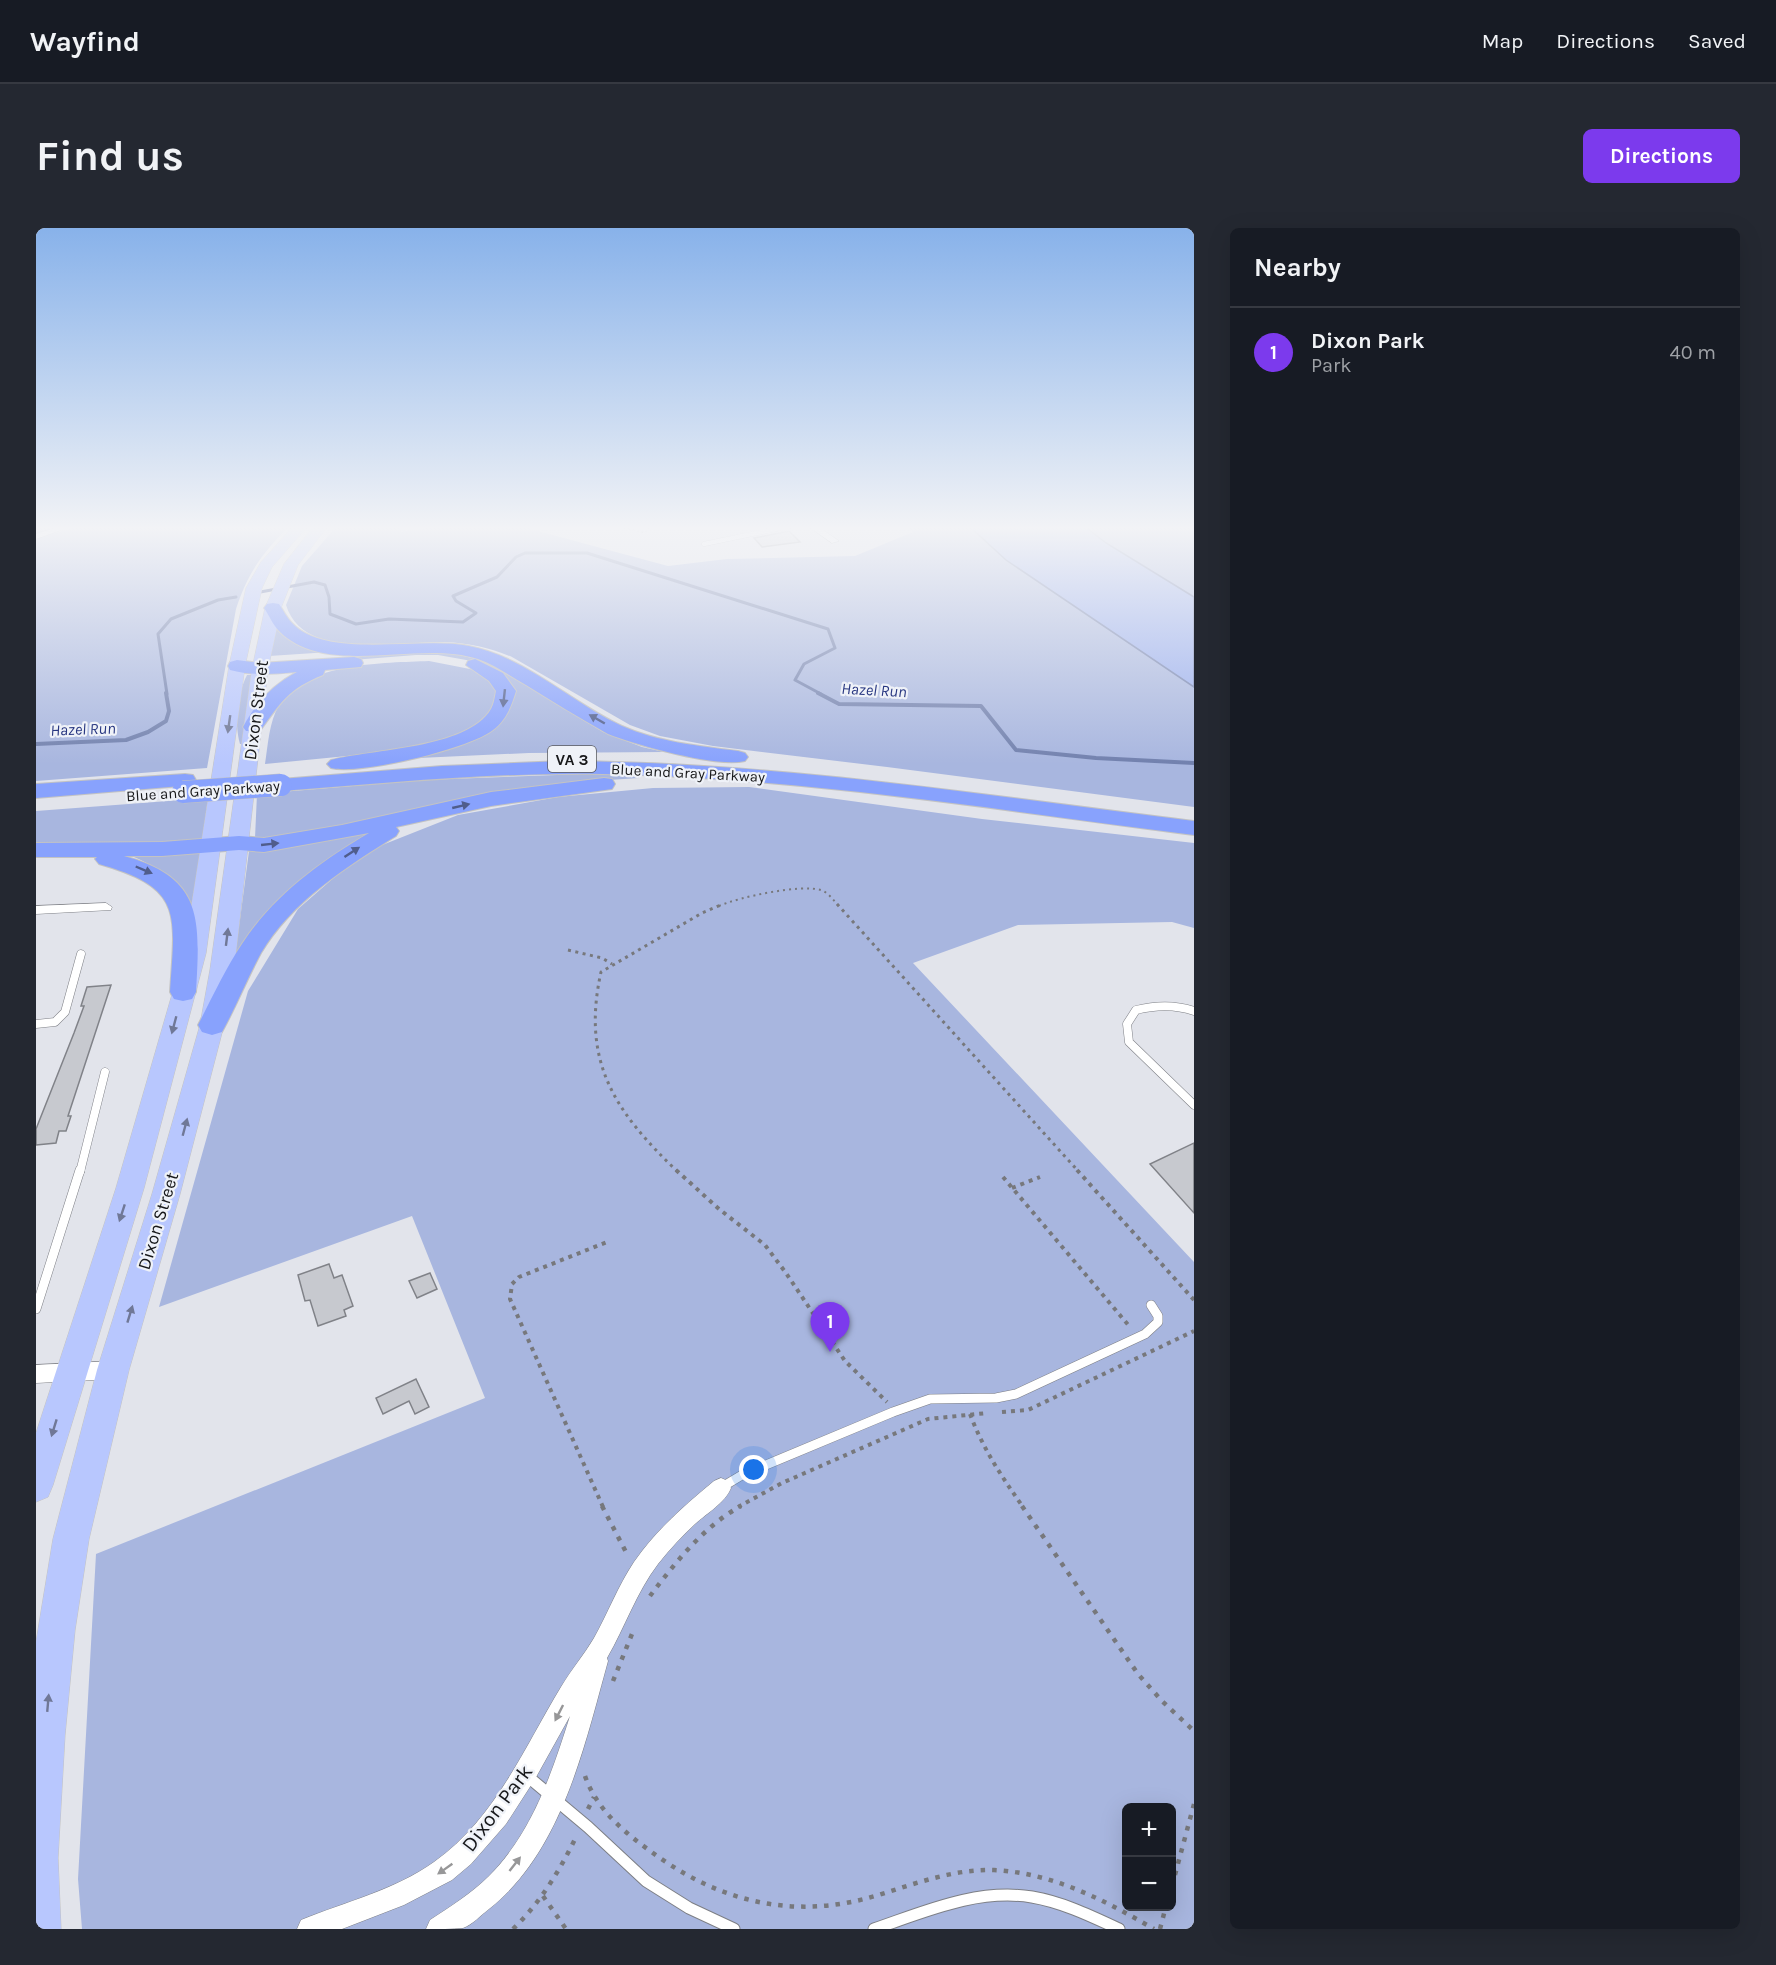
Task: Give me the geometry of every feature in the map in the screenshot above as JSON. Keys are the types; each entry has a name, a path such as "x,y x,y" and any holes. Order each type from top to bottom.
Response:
{"highway":[{"path":"273,608 278,621 301,640 315,645 343,649 433,647 485,656 496,660 615,730 650,742 861,777"},
{"path":"261,665 384,649"},
{"path":"237,666 341,664 419,658 465,662 496,677 506,691 503,708 489,725 453,742 282,779"},
{"path":"253,727 268,702 280,689 304,675 341,664"},
{"name":"Blue and Gray Parkway","path":"36,791 184,786 473,761 582,758 713,762 861,777 1194,817"},
{"name":"Blue and Gray Parkway","path":"282,779 552,768 756,775 1194,828"},
{"path":"41,850 162,849 239,843 264,845 312,838 519,794 571,788 756,775"},
{"name":"Blue and Gray Parkway","path":"36,803 184,786"},
{"path":"212,1025 251,949 266,927 295,895 357,848 430,813"},
{"path":"41,850 116,861 145,870 167,885 180,902 187,928 183,992"}],"main road":[{"name":"Dixon Street","path":"36,1485 130,1188 195,953 237,666 250,605"},
{"name":"Dixon Street","path":"39,1929 37,1858 45,1735 56,1629 79,1500 113,1370 166,1194 212,1025 222,970 261,665 273,608"}],"street":[{"path":"36,910 106,907"},
{"path":"36,1374 113,1370"},
{"name":"Dixon Park","path":"310,1929 404,1891 443,1871 474,1845 524,1774 601,1646 642,1569 672,1532 721,1488"},
{"name":"Dixon Park","path":"439,1929 462,1914 505,1877 533,1840 552,1797 583,1710 601,1646"}],"lane":[{"path":"36,1024 55,1022 65,1012 81,954"},
{"path":"1194,1011 1170,1005 1152,1005 1136,1010 1127,1024 1129,1042 1194,1105"},
{"path":"36,1310 77,1183 105,1072"},
{"name":"Dixon Park","path":"721,1488 742,1474 930,1399 996,1398 1016,1394 1154,1328 1158,1322 1158,1316 1151,1305"},
{"path":"524,1774 582,1822 646,1881 689,1908 734,1929"},
{"path":"874,1929 973,1898 1006,1894 1041,1900 1076,1910 1119,1929"}],"path":[{"path":"647,1601 670,1569 722,1516 782,1483 904,1429 883,1394 851,1369 836,1350 764,1244 720,1210 680,1174 632,1122 611,1093 601,1063 596,1025 601,972 702,914 735,899 791,890 820,890 829,895 1194,1300"},
{"path":"568,950 602,958 612,964"},
{"path":"1003,1177 1151,1352"},
{"path":"1012,1188 1040,1177"},
{"path":"607,1242 519,1277 512,1284 510,1299 601,1504 628,1557 642,1569"},
{"path":"970,1414 983,1448 1138,1674 1162,1701 1194,1731"},
{"path":"609,1691 637,1620"},
{"path":"584,1766 589,1792 621,1828 670,1866 726,1894 750,1900 812,1908 840,1905 966,1870 1003,1871 1061,1882 1106,1900 1154,1929"},
{"path":"513,1929 543,1896 567,1856 594,1797"},
{"path":"1176,1871 1194,1804"},
{"path":"543,1896 566,1929"},
{"path":"1160,1929 1165,1911"}],"shaded area":[{"path":"36,605 237,605 207,768 36,781"},
{"path":"286,605 1073,605 1194,687 1194,807 713,746 660,736 630,725 512,657 488,649 445,642 355,645 332,642 312,635 296,623"},
{"path":"1073,605 1194,605 1194,687"},
{"path":"273,622 330,652 269,656"},
{"path":"415,652 448,652 488,662 603,732 642,747 664,752 529,753 419,758 418,754 448,747 511,699 472,661 438,655 416,655 276,666 275,663"},
{"path":"429,661 475,670 502,692 480,726 439,741 378,753 265,764 269,734 279,705 291,691 307,680 326,673 369,664"},
{"path":"247,675 252,675 243,744 240,744 237,727 238,709"},
{"path":"639,774 639,778 579,782 500,792 344,828 259,840 255,838 257,794 424,780"},
{"path":"749,787 982,819 1194,843 1194,928 1172,922 1018,925 913,963 1194,1262 1194,1929 82,1929 78,1879 96,1554 485,1398 412,1216 159,1307 248,991 298,909 362,853 458,815 558,797 653,788"},
{"path":"208,798 202,841 36,846 36,811"},
{"path":"390,825 365,837 234,965 249,851"},
{"path":"201,852 191,907 166,877 150,865 131,856"}],"building":[{"path":"111,985 68,1116 71,1116 66,1131 59,1131 56,1143 36,1145 36,1129 84,1006 81,1006 87,987"},
{"path":"1194,1143 1194,1213 1150,1164"},
{"path":"329,1264 334,1278 342,1275 353,1306 344,1310 346,1316 318,1326 310,1300 305,1301 298,1275"},
{"path":"430,1273 437,1289 417,1298 409,1281"},
{"path":"416,1379 429,1407 415,1414 409,1401 383,1414 376,1398"}],"waterway":[{"name":"Hazel Run","path":"167,694 158,634 171,619 205,605"},
{"name":"Hazel Run","path":"329,605 330,614 356,624 389,619 463,622 476,613 463,605"},
{"name":"Hazel Run","path":"753,605 828,629 835,648 804,664 795,680 821,694"},
{"name":"Hazel Run","path":"36,744 126,740 148,732 166,721 169,711 166,693"},
{"name":"Hazel Run","path":"818,693 839,704 981,706 1016,750 1096,758 1194,763"}],"place":[{"name":"Dixon Park","path":"830,1352"}]}
